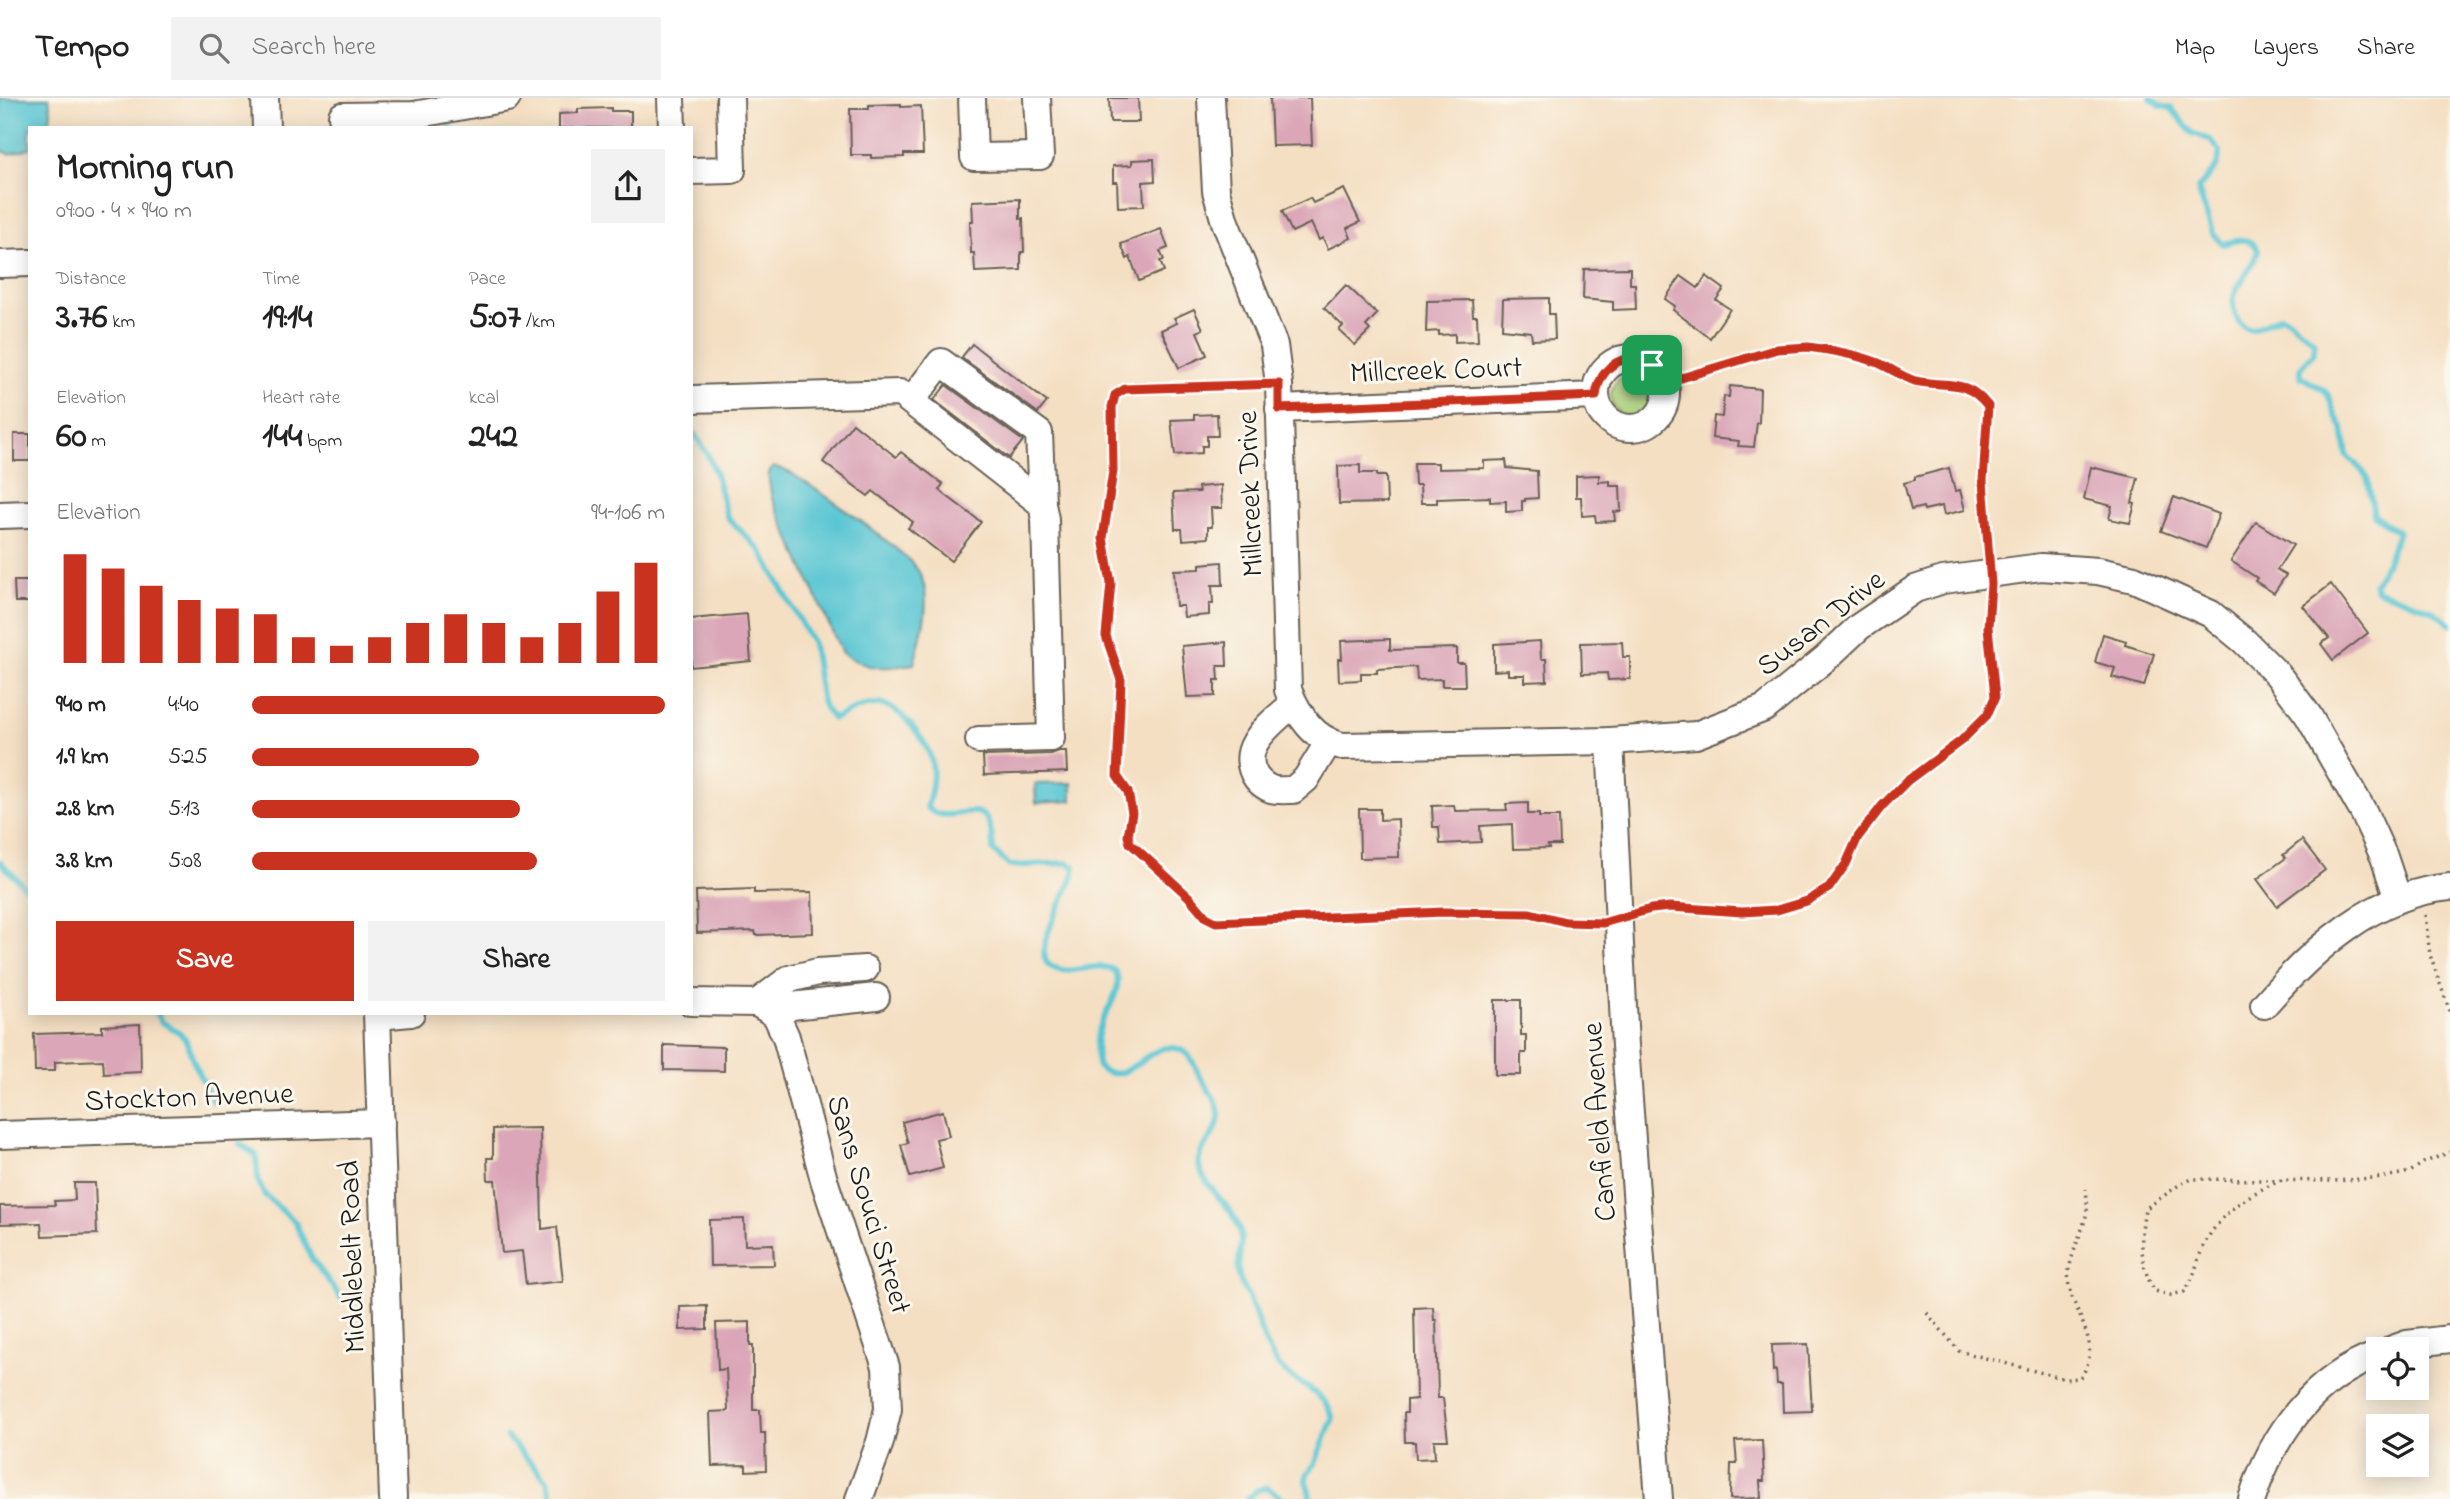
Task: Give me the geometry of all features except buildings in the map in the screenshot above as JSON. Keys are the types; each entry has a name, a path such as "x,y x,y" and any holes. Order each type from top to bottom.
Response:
{"street":[{"path":"265,98 266,126"},
{"path":"342,114 414,116 507,98"},
{"path":"671,98 672,126"},
{"path":"693,171 732,170 730,98"},
{"path":"972,98 974,157 987,157 1040,156 1037,98"},
{"name":"Millcreek Drive","path":"1211,98 1216,191 1225,222 1273,345 1279,396 1288,690 1293,704 1307,726 1328,743"},
{"path":"0,264 28,262"},
{"path":"1620,360 1642,360 1652,365 1665,383 1665,404 1660,414 1652,421 1632,428 1612,422 1604,415 1596,396 1602,374 1620,360"},
{"path":"911,401 941,362 1039,433 1045,519 1051,738 979,740"},
{"path":"693,399 901,393 1042,504"},
{"name":"Millcreek Court","path":"1279,396 1596,396"},
{"path":"0,515 28,514"},
{"name":"Susan Drive","path":"1328,743 1342,746 1610,741 1696,735 1765,708 1859,627 1915,589 1943,580 1990,572 2041,567 2098,571 2134,579 2211,614 2244,641 2278,675 2308,715 2364,813 2384,857 2410,896"},
{"path":"1293,704 1274,720 1255,743 1249,761 1253,774 1271,789 1293,790 1306,779 1328,743"},
{"name":"Canfield Avenue","path":"1610,741 1625,1046 1659,1499"},
{"path":"2264,1005 2295,970 2346,928 2410,896 2450,887"},
{"path":"767,1009 789,979 818,971 865,969"},
{"path":"693,1002 767,1009 876,997"},
{"name":"Sans Souci Street","path":"767,1009 786,1037 824,1180 886,1367 888,1409 880,1442 859,1499"},
{"name":"Middlebelt Road","path":"377,1015 393,1499"},
{"name":"Stockton Avenue","path":"0,1135 381,1124"},
{"path":"2429,1341 2450,1339"},
{"path":"2252,1499 2266,1462 2287,1424 2333,1377 2366,1361"}],"path":[{"path":"1279,396 1125,389 1115,395 1112,407 1113,471 1103,538 1111,583 1106,636 1121,680 1117,776 1128,792 1132,813 1128,836 1130,843 1189,897 1206,917 1216,922 1443,912 1530,913 1566,922 1603,923 1651,909 1670,907 1742,912 1777,910 1807,901 1829,888 1846,864 1858,837 1882,806 1907,781 1962,740 1987,715 1995,697 1988,627 1990,572 1983,481 1988,406 1978,393 1964,386 1913,380 1877,362 1846,353 1808,347 1777,349 1665,383"},
{"path":"2410,896 2450,1012"},
{"path":"2282,1180 2254,1192 2220,1218 2202,1248 2194,1278 2184,1292 2170,1295 2155,1291 2149,1281 2142,1244 2145,1209 2179,1185 2193,1179 2282,1180 2335,1181 2385,1177 2410,1172 2423,1163 2450,1152"},
{"path":"1927,1312 1959,1351 2065,1379 2080,1378 2086,1370 2090,1345 2069,1289 2072,1258 2087,1213 2086,1189"}],"green space":[{"path":"1633,374 1648,381 1655,396 1648,411 1633,418 1618,411 1611,396 1618,381"}],"water":[{"path":"0,98 49,98 49,126 28,126 28,149 10,154 0,150"},
{"path":"773,467 794,475 844,509 883,538 920,574 924,584 926,607 914,664 868,666 842,653 772,499 768,475"},
{"path":"1072,783 1072,801 1036,803 1035,784"}],"waterway":[{"path":"2151,98 2160,106 2171,108 2192,133 2211,140 2220,152 2217,166 2198,189 2213,234 2223,244 2247,240 2258,250 2235,295 2235,314 2241,324 2252,330 2281,316 2314,341 2314,353 2301,367 2301,377 2328,395 2343,429 2347,455 2367,476 2374,515 2398,532 2388,560 2374,584 2377,590 2432,610 2450,624"},
{"path":"693,432 707,453 716,474 727,517 761,551 813,644 821,697 824,707 833,719 873,704 887,706 896,711 920,736 930,755 932,780 927,807 947,815 978,812 985,817 991,829 993,850 1010,866 1067,863 1075,867 1047,934 1045,960 1060,970 1102,967 1116,972 1116,992 1098,1035 1099,1068 1110,1073 1121,1072 1163,1049 1174,1048 1186,1053 1192,1060 1214,1098 1219,1113 1219,1120 1201,1154 1199,1166 1240,1230 1238,1269 1241,1282 1274,1359 1288,1374 1322,1399 1333,1418 1315,1464 1307,1474 1311,1499"},
{"path":"0,862 28,890"},
{"path":"158,1015 162,1022 179,1032 186,1040 213,1102"},
{"path":"240,1144 256,1155 258,1181 264,1194 295,1222 312,1259 342,1299"},
{"path":"507,1437 547,1480 553,1499"},
{"path":"1248,1499 1256,1491 1266,1487 1284,1499"}],"route":[{"path":"1808,347 1846,353 1877,362 1913,380 1964,386 1978,393 1988,406 1983,481 1991,584 1988,627 1995,697 1987,715 1962,740 1907,781 1882,806 1858,837 1846,864 1829,888 1807,901 1777,910 1742,912 1670,907 1651,909 1603,923 1566,922 1530,913 1443,912 1216,922 1206,917 1189,897 1130,843 1128,836 1132,813 1128,792 1117,776 1121,680 1106,636 1111,583 1103,538 1113,471 1112,407 1115,395 1125,389 1279,384 1279,409 1596,396 1602,374 1620,360 1642,360 1652,365 1665,383 1777,349 1808,347"}]}
